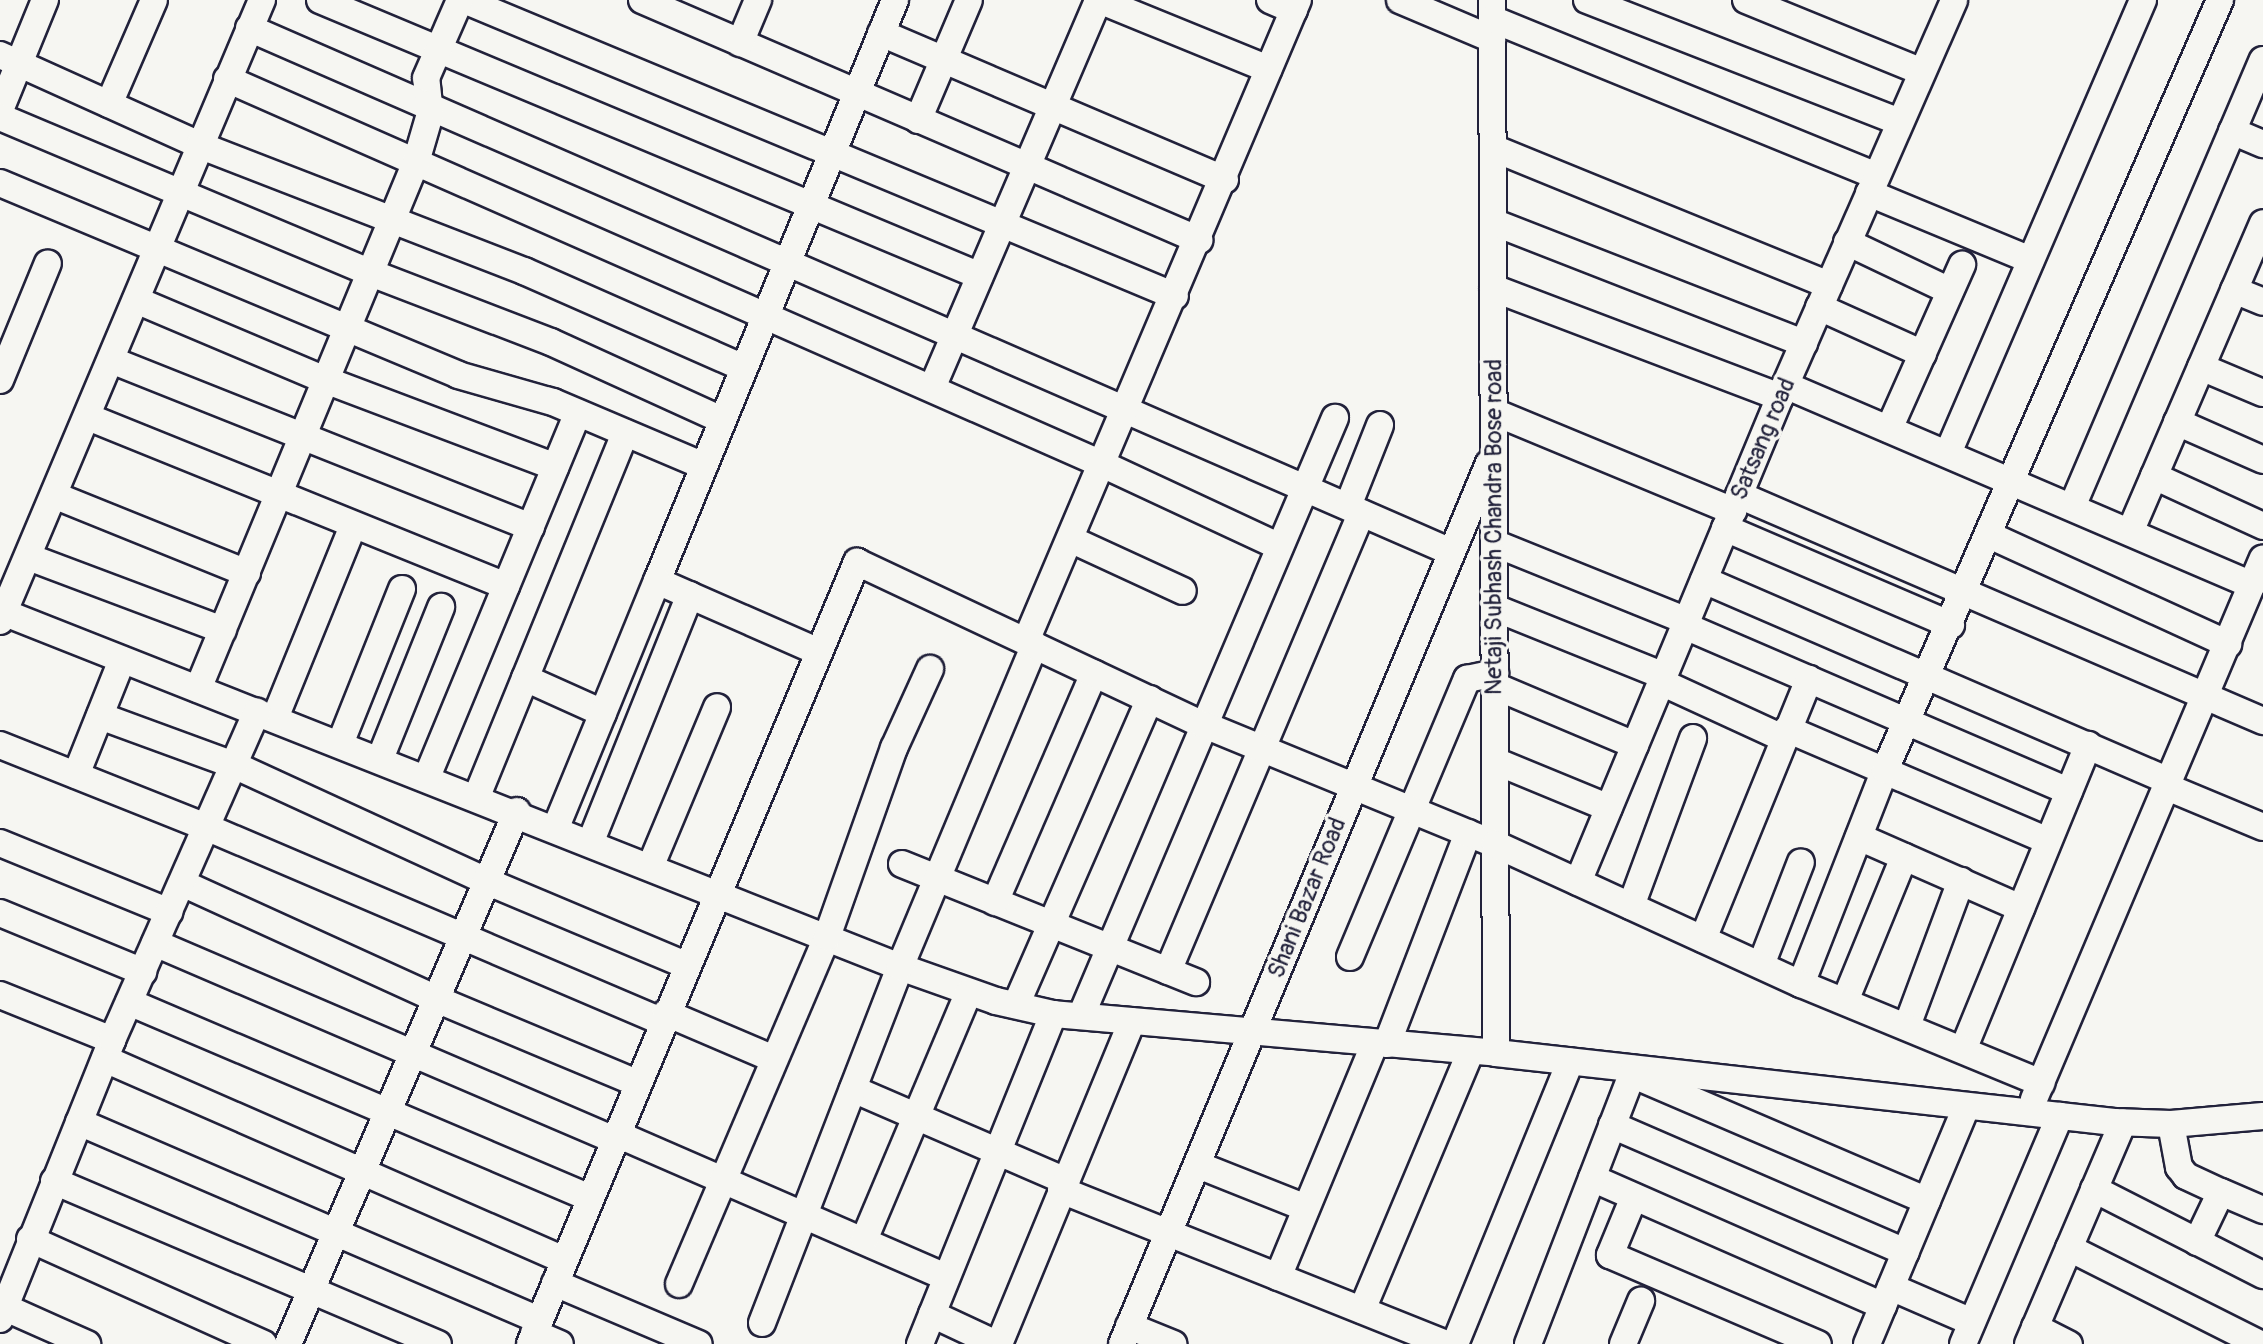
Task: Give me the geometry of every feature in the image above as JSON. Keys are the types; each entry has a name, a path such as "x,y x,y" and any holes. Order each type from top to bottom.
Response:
{"street":[{"path":"0,110 10,59 45,0"},
{"path":"109,104 154,0"},
{"path":"262,0 199,145 31,558 1,615 517,811 900,967 969,992 1053,1014 1484,1052 1633,1072 2123,1122 2171,1124 2263,1116"},
{"path":"320,0 980,276"},
{"path":"198,689 416,162 430,114 426,78 462,0 1175,296"},
{"path":"642,0 1199,240"},
{"path":"740,43 758,0"},
{"path":"556,827 895,0"},
{"path":"918,120 969,0"},
{"path":"932,388 1098,0 1268,69"},
{"path":"1400,0 1492,19 1873,185 2031,260"},
{"path":"1589,0 1900,122"},
{"path":"1746,0 1922,72"},
{"name":"Satsang road","path":"1578,882 1783,391 1954,0"},
{"path":"1948,453 2143,0"},
{"path":"1801,984 1885,770 1951,625 2220,0"},
{"path":"762,1323 1070,539 1225,180 1268,69 1288,3"},
{"name":"Netaji Subhash Chandra Bose road","path":"1484,1052 1495,844 1492,19"},
{"path":"249,28 428,102 1451,552"},
{"path":"881,33 1225,180"},
{"path":"10,59 199,145 524,271 744,368"},
{"path":"2072,507 2263,60"},
{"path":"227,79 932,388 1280,547"},
{"path":"0,117 371,273 551,342 722,420"},
{"path":"2232,131 2263,144"},
{"path":"1493,148 1824,296 1923,354"},
{"path":"0,183 458,375 578,413 704,466"},
{"path":"1493,222 1804,343"},
{"path":"2130,532 2263,223"},
{"path":"1847,242 1950,291"},
{"path":"0,380 48,263"},
{"path":"1889,429 1962,265"},
{"path":"1493,288 1889,429 1948,453 2130,532 2252,604"},
{"path":"2234,290 2263,302"},
{"path":"136,300 328,381 555,467"},
{"path":"111,360 531,527"},
{"path":"2201,367 2263,393"},
{"path":"1494,412 1732,512 1964,593 2263,721"},
{"path":"427,777 578,413"},
{"path":"88,417 279,497 506,586"},
{"path":"1081,1016 1202,724 1335,418"},
{"path":"2177,422 2263,460"},
{"path":"1168,971 1262,749 1354,510 1380,425"},
{"path":"477,796 625,433"},
{"name":"Shani Bazar Road","path":"1126,1335 1255,1032 1352,787 1494,453"},
{"path":"2154,476 2263,526"},
{"path":"56,496 247,573"},
{"path":"1732,512 1951,625"},
{"path":"87,1344 3,1314 9,1262 30,1239 129,1002 234,765 266,715 353,526"},
{"path":"1989,535 2228,644"},
{"path":"1070,539 1183,591"},
{"path":"1494,543 1686,623 2069,791"},
{"path":"31,558 223,630"},
{"path":"2029,1113 2228,644 2252,604 2263,558"},
{"path":"534,1332 857,562 1202,724 1495,844 1801,984 2041,1083"},
{"path":"1704,580 2088,745 2263,827"},
{"path":"657,581 819,652"},
{"path":"340,744 402,589"},
{"path":"591,841 690,595"},
{"path":"380,759 441,607"},
{"path":"1495,608 1785,734 1885,770 2048,841"},
{"path":"76,775 122,660"},
{"path":"679,1284 827,937 894,748 930,669"},
{"path":"995,902 1094,673"},
{"path":"525,678 603,713"},
{"path":"1350,957 1467,679 1495,680 1635,745"},
{"path":"1703,939 1809,679"},
{"path":"1016,1005 1150,699"},
{"path":"651,865 717,707"},
{"path":"100,716 234,765 486,881 686,965"},
{"path":"1631,906 1693,738"},
{"path":"0,745 206,827 461,939 774,1059"},
{"path":"1963,1050 2088,745"},
{"path":"1495,761 1609,808"},
{"path":"288,1344 517,811"},
{"path":"1278,1277 1381,1043 1468,833"},
{"path":"1859,837 2021,908"},
{"path":"0,843 169,912"},
{"path":"1845,1001 1904,857"},
{"path":"1761,965 1801,862"},
{"path":"902,864 1196,982"},
{"path":"1907,1026 1961,881"},
{"path":"182,883 436,999 637,1083"},
{"path":"0,913 143,972"},
{"path":"155,943 411,1056 803,1214 946,1277"},
{"path":"864,1240 969,992"},
{"path":"0,995 560,1271 699,1344"},
{"path":"129,1002 386,1114 590,1198"},
{"path":"920,1344 1053,1014"},
{"path":"932,1314 998,1344 1132,1021"},
{"path":"1362,1310 1484,1052"},
{"path":"1455,1344 1570,1062"},
{"path":"1528,1344 1633,1072"},
{"path":"1633,1072 1927,1201"},
{"path":"853,1089 998,1151 1064,1186 1169,1233 1446,1344"},
{"path":"1867,1344 1966,1107"},
{"path":"1592,1178 1887,1296 1967,1333 2060,1116"},
{"path":"79,1122 336,1232 560,1344"},
{"path":"2069,1344 2032,1335 2123,1122"},
{"path":"2171,1124 2179,1167 2186,1176 2263,1210"},
{"path":"1612,1125 1906,1252"},
{"path":"1198,1165 1306,1208"},
{"path":"54,1181 438,1344"},
{"path":"2094,1189 2263,1275"},
{"path":"2197,1242 2221,1192"},
{"path":"1634,1197 1610,1255 1818,1344"},
{"path":"30,1239 264,1344"},
{"path":"2069,1248 2242,1341"},
{"path":"1623,1344 1641,1301"},
{"path":"1126,1335 1173,1344"}]}
